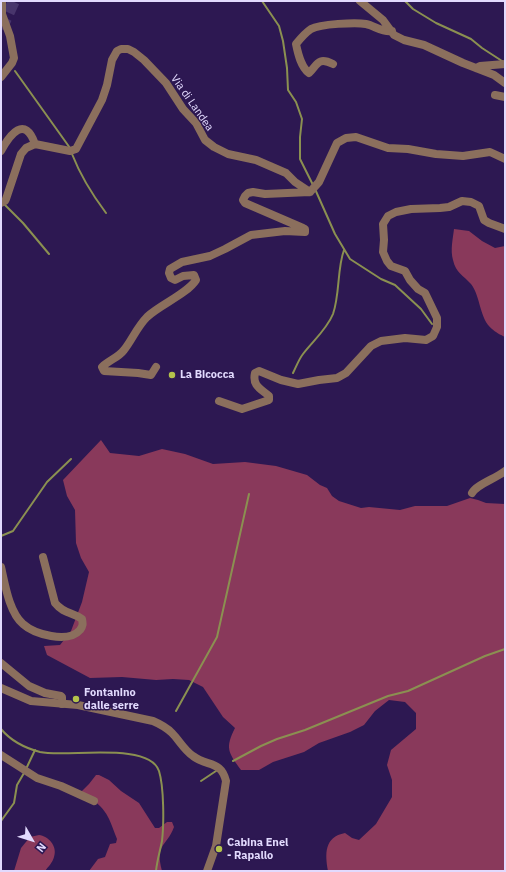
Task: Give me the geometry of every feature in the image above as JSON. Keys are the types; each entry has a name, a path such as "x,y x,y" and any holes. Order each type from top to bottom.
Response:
{"street":[{"path":"1,77 14,58 10,36 2,14 2,1"},
{"path":"360,1 383,20 394,35 404,40 424,45 494,75 505,83"},
{"path":"333,64 321,62 316,64 309,73 305,70 297,51 296,44 312,29 328,25 365,24 387,32 392,31"},
{"name":"Via di Landea","path":"35,144 70,151 76,149 102,100 107,85 112,60 117,51 121,49 128,50 134,52 144,60 166,83 196,124 205,140 214,147 228,154 256,160 286,173 295,182 310,192"},
{"path":"476,68 480,66 505,64"},
{"path":"495,95 505,97"},
{"path":"1,151 9,138 21,129 28,130 31,133 35,144 26,148 21,154 6,199 1,203"},
{"path":"156,367 151,375 104,371 102,367 107,362 118,357 147,317 192,286 196,280 194,275 183,276 175,280 170,278 170,269 182,262 210,256 251,236 285,230 305,232 305,229 303,228 245,203 243,200 248,193 253,192 265,194 310,192 320,182 337,143 346,138 356,137 388,148 415,150 436,154 463,156 490,152 505,159"},
{"path":"219,401 242,409 269,400 269,396 259,389 254,379 255,373 259,371 281,380 298,384 337,378 346,373 371,346 381,341 405,338 426,340 433,336 437,327 438,318 425,293 414,285 405,271 392,266 387,261 383,252 383,224 388,216 396,212 411,209 449,207 462,201 471,202 479,206 484,220 505,229"},
{"path":"472,493 478,485 505,471"},
{"path":"1,567 14,612 23,624 43,634 58,637 77,633 82,626 82,619 63,610 55,603 43,557"},
{"path":"1,663 29,686 45,693 61,696 62,704"},
{"path":"1,688 31,701 78,705 153,721 172,732 191,755 199,760 219,767 224,774 226,781 216,846 207,871"},
{"path":"1,755 37,778 61,786 94,801"}],"shaded area":[{"path":"454,229 469,231 482,241 495,248 505,246 505,337 492,329 488,324 482,313 474,289 471,284 460,274 454,264 452,244"},
{"path":"101,440 110,453 139,456 162,449 185,454 213,464 245,462 276,466 307,475 320,485 327,488 332,496 339,501 361,508 369,507 400,510 415,506 447,506 470,498 486,503 505,504 505,871 328,871 326,858 328,847 333,838 345,833 352,838 359,840 376,824 392,797 392,780 387,765 391,750 416,729 416,713 405,702 389,700 375,711 364,725 350,732 319,743 304,752 273,762 259,770 241,770 233,759 229,750 230,740 235,728 223,717 203,687 189,680 156,680 122,677 90,678 47,655 44,646 60,645 71,631 82,602 89,572 81,558 76,543 75,510 67,496 63,480"},
{"path":"96,775 109,780 121,791 139,803 155,828 159,828 167,822 172,822 174,827 161,850 160,862 162,871 89,871 98,859 105,857 110,844 116,843 117,839 105,811 96,802 81,792"},
{"path":"39,835 46,837 55,849 52,863 45,871 14,871 21,848 30,837"}],"waterway":[{"path":"262,1 279,26 287,68 288,90 296,102 302,119 300,159 313,185"},
{"path":"405,1 413,9 436,23 471,39 502,61"},
{"path":"15,71 70,148"},
{"path":"72,154 87,185 106,213"},
{"path":"315,189 335,234 350,259 381,279 395,285 421,309 432,324"},
{"path":"4,204 23,223 49,254"},
{"path":"293,373 302,356 324,330 333,314 337,298 340,265 344,250"},
{"path":"1,536 13,531 47,482 71,459"},
{"path":"176,711 217,637 249,494"},
{"path":"233,761 277,739 305,730 388,696 408,691 485,656 505,649"},
{"path":"1,729 19,744 40,752 124,753 140,756 152,762 159,771 161,778 163,806 162,841 156,871"},
{"path":"26,769 35,750"},
{"path":"201,781 216,771"},
{"path":"1,821 14,803 17,785 24,773"}],"tunnel":[{"path":"1,29 14,1"}],"place":[{"name":"La Bicocca","path":"172,375"},
{"name":"Fontanino dalle serre","path":"76,699"},
{"name":"Cabina Enel - Rapallo","path":"219,849"}]}
